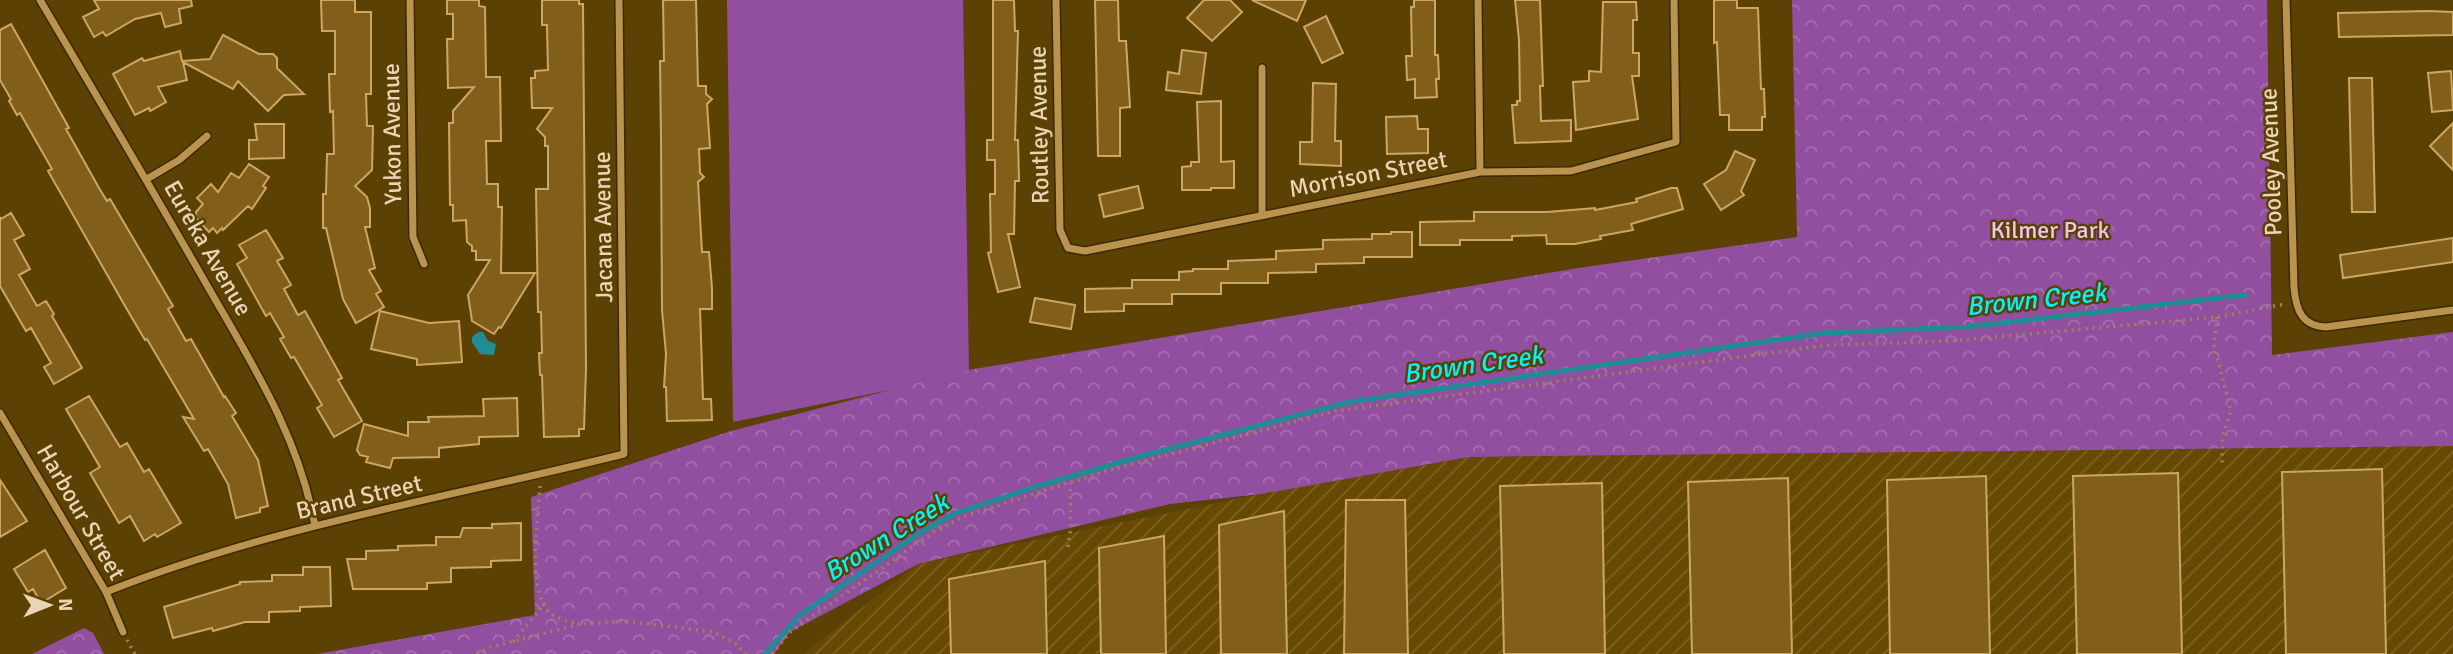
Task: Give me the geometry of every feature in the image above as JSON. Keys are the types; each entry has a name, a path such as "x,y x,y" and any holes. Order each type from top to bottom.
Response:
{"street":[{"name":"Eureka Avenue","path":"40,0 146,179 285,427 309,498 314,526"},
{"name":"Yukon Avenue","path":"410,0 413,237 425,264"},
{"name":"Jacana Avenue","path":"619,0 624,454"},
{"name":"Routley Avenue","path":"1056,0 1060,230 1068,248"},
{"path":"1478,0 1480,172"},
{"name":"Morrison Street","path":"1068,248 1085,251 1099,249 1480,172 1571,171 1676,142 1674,0"},
{"name":"Pooley Avenue","path":"2286,0 2295,303 2305,321 2316,327 2453,310"},
{"path":"1262,68 1262,214"},
{"path":"146,179 179,160 207,136"},
{"name":"Harbour Street","path":"0,413 106,592 123,632"},
{"name":"Brand Street","path":"106,592 165,569 314,526 624,454"}],"path":[{"path":"772,654 790,632 934,530 965,516 1109,470 1336,411 1829,345 1951,341 2217,317 2295,303"},
{"path":"2217,317 2214,345 2231,411 2223,435 2222,463"},
{"path":"541,475 537,587 548,611 559,618 580,624"},
{"path":"1068,547 1071,527 1070,482"},
{"path":"513,642 545,603"},
{"path":"477,654 491,647 580,624 625,621 713,632 735,643 746,654"}],"shaded area":[{"path":"2453,446 2453,654 803,654 918,564 1261,494 1468,457"}],"green space":[{"path":"727,0 963,0 969,374 733,422"},
{"name":"Kilmer Park","path":"1792,0 2267,0 2272,355 2453,332 2453,446 1468,457 1261,494 1170,504 918,564 790,632 774,654 317,654 535,615 531,497 731,431 968,370 1578,268 1797,237"},
{"path":"84,628 93,633 104,654 32,654"}],"water":[{"path":"483,332 488,341 496,344 494,355 480,354 472,342 472,337"}],"building":[{"path":"94,0 191,0 192,6 179,9 181,23 165,27 161,13 135,19 106,36 103,32 94,37 83,17 99,9"},
{"path":"321,0 355,0 355,12 371,12 371,94 366,94 367,126 373,126 372,170 355,186 367,197 370,208 370,227 365,227 375,268 369,270 381,291 376,294 384,307 356,323 343,299 326,228 323,228 327,154 334,154 329,74 335,74 335,31 322,31"},
{"path":"447,0 479,0 479,6 485,7 486,77 500,77 501,141 486,141 487,184 498,184 498,207 502,207 501,273 535,273 501,328 494,334 472,321 468,295 490,260 476,260 476,251 472,251 472,246 467,242 466,220 453,221 453,205 450,205 449,123 453,123 453,111 474,87 448,88 447,39 453,39 453,14 447,14"},
{"path":"542,0 579,0 579,4 583,4 586,368 584,429 579,429 579,436 544,437 539,353 542,353 541,312 538,312 536,189 548,189 548,146 545,146 545,137 537,129 552,108 532,108 531,78 535,78 535,71 548,70 547,25 542,25"},
{"path":"663,0 696,0 698,86 706,86 706,94 712,99 707,104 710,148 699,149 700,173 704,177 698,182 702,252 709,252 712,288 712,309 700,309 703,399 711,399 712,420 667,421 662,310 660,61 664,61"},
{"path":"993,0 1014,0 1015,31 1018,31 1015,140 1018,140 1019,181 1015,181 1014,234 1008,234 1020,287 998,292 988,253 991,252 990,194 995,194 995,160 987,160 987,140 993,140"},
{"path":"1095,0 1118,0 1119,41 1126,41 1130,107 1120,108 1120,156 1098,156"},
{"path":"1204,0 1230,0 1242,12 1212,41 1187,18"},
{"path":"1252,0 1306,0 1297,21"},
{"path":"1414,0 1435,0 1435,55 1438,55 1439,79 1436,79 1437,97 1415,98 1415,79 1407,80 1406,56 1412,56 1411,7 1414,7"},
{"path":"1515,0 1540,0 1543,86 1540,86 1541,121 1571,120 1571,141 1515,143 1512,105 1517,105 1517,101 1520,101"},
{"path":"1714,0 1737,0 1737,8 1758,8 1761,89 1764,89 1765,117 1762,117 1762,130 1729,130 1729,115 1720,115 1717,42 1714,43"},
{"path":"1603,2 1636,2 1633,53 1639,53 1639,76 1632,76 1638,119 1576,130 1573,82 1589,81 1589,71 1601,72"},
{"path":"2453,12 2453,35 2339,37 2338,13"},
{"path":"1326,16 1343,53 1322,63 1304,27"},
{"path":"11,24 99,188 107,201 110,199 173,306 168,309 186,341 191,339 236,413 232,416 258,460 268,506 260,508 260,512 236,518 228,484 208,449 204,451 183,417 194,419 147,339 145,340 48,171 52,169 20,113 17,115 9,101 11,99 0,80 0,30"},
{"path":"223,35 259,54 273,54 277,58 277,68 304,94 284,95 268,111 238,81 233,89 183,62 187,80 158,87 166,102 150,111 149,108 135,115 113,74 142,58 144,61 180,51 182,61 210,59"},
{"path":"1182,50 1206,53 1201,94 1166,90 1168,72 1179,74"},
{"path":"2451,71 2453,110 2432,112 2428,73"},
{"path":"2349,78 2372,78 2375,212 2352,212"},
{"path":"1313,83 1336,84 1335,141 1341,141 1341,166 1300,164 1300,142 1312,142"},
{"path":"1221,101 1221,162 1234,161 1234,188 1182,190 1182,167 1191,166 1191,162 1199,162 1197,102"},
{"path":"1417,116 1418,129 1428,129 1428,153 1387,154 1386,117"},
{"path":"2453,123 2453,170 2430,146"},
{"path":"255,124 284,124 284,158 249,159 249,140 257,140"},
{"path":"1735,151 1755,160 1741,191 1744,195 1721,210 1704,184 1726,170"},
{"path":"249,164 269,177 263,186 266,188 252,209 248,206 223,230 222,228 217,233 213,228 209,232 196,218 196,212 203,204 197,198 211,184 218,192 231,173 239,178"},
{"path":"1138,186 1143,208 1104,217 1099,195"},
{"path":"1677,188 1683,209 1631,224 1633,230 1600,236 1601,239 1575,244 1547,244 1546,235 1512,236 1512,240 1460,240 1460,245 1420,245 1420,222 1474,221 1474,212 1595,210 1637,202 1636,199"},
{"path":"11,213 24,235 14,240 30,269 19,275 37,306 46,301 82,368 54,384 44,367 51,363 31,328 26,331 0,286 0,217 1,219"},
{"path":"266,230 283,258 277,261 291,285 284,289 298,315 305,311 342,378 338,380 362,421 334,437 317,408 322,405 294,357 291,358 280,339 284,337 270,313 266,316 237,264 247,258 239,245"},
{"path":"1412,232 1412,257 1364,257 1364,263 1316,264 1316,272 1268,273 1268,283 1221,283 1221,294 1172,294 1172,304 1124,304 1124,311 1085,312 1085,289 1132,288 1132,280 1179,280 1179,272 1193,269 1228,269 1228,261 1276,259 1276,251 1323,249 1323,240 1372,239 1372,234"},
{"path":"2453,238 2453,262 2343,278 2340,255"},
{"path":"1035,298 1075,305 1071,329 1030,322"},
{"path":"380,311 429,323 459,321 462,362 417,365 417,359 371,349"},
{"path":"89,396 120,447 127,443 144,472 149,469 181,523 144,541 130,516 119,523 90,473 100,467 66,409"},
{"path":"517,398 518,436 479,437 479,444 439,448 439,457 393,458 390,468 366,462 368,457 360,455 357,450 364,424 408,436 408,422 429,422 428,417 484,416 483,399"},
{"path":"2382,469 2386,654 2286,654 2282,472"},
{"path":"2178,473 2182,654 2077,654 2073,476"},
{"path":"1986,476 1990,654 1890,654 1887,480"},
{"path":"1788,478 1792,654 1692,654 1688,482"},
{"path":"0,480 27,521 0,537"},
{"path":"1602,483 1605,654 1504,654 1500,486"},
{"path":"1346,500 1405,500 1408,654 1344,654"},
{"path":"1284,511 1287,654 1221,654 1219,525"},
{"path":"521,523 521,560 491,561 491,567 451,568 451,582 427,583 427,589 353,589 347,559 366,559 366,551 398,550 398,546 436,545 436,537 460,537 463,528 492,528 492,524"},
{"path":"1164,536 1166,654 1101,654 1099,548"},
{"path":"45,550 66,588 41,603 33,589 28,592 14,569"},
{"path":"1045,561 1047,654 951,654 949,579"},
{"path":"303,567 330,567 331,606 269,612 269,622 245,622 173,638 164,607 240,582 272,581 272,575 303,575"}],"waterway":[{"name":"Brown Creek","path":"765,654 800,615 921,532 956,513 1149,454 1349,402 1824,333 1966,327 2246,295"}]}
